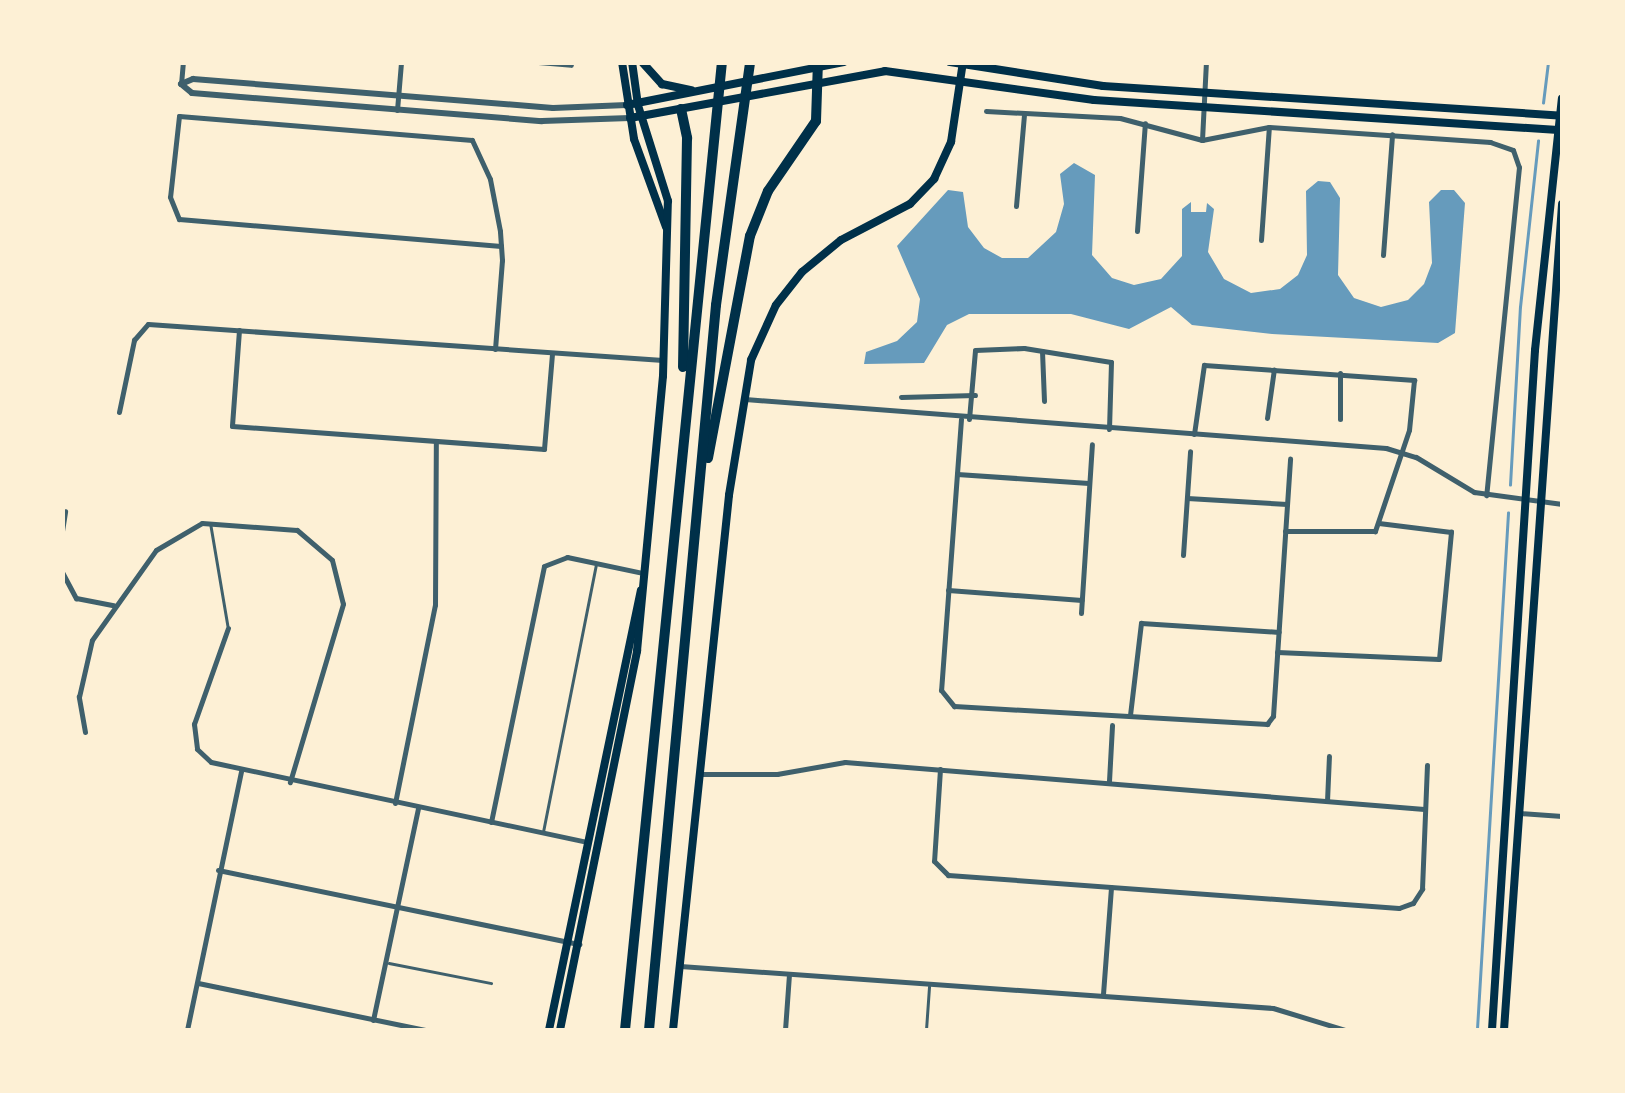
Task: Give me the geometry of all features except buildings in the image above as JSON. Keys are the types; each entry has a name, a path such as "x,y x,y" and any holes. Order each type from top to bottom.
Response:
{"highway":[{"path":"626,1030 684,414 722,62"},
{"path":"649,1030 716,305 750,62"},
{"path":"700,493 750,236 768,191 816,122 819,70"},
{"path":"682,109 688,138 684,414"}],"main road":[{"path":"622,62 630,118 666,227"},
{"path":"560,1030 641,591 664,360 666,187 638,105 632,62"},
{"path":"642,62 662,84 696,91"},
{"path":"630,118 777,88 844,62"},
{"path":"950,62 1204,93 1562,116"},
{"path":"673,1030 742,398 761,334 793,283 832,246 910,204 934,178 951,142 963,64"},
{"path":"627,106 778,74 884,71 1066,98 1561,130"},
{"path":"1492,1030 1527,501 1562,98"},
{"path":"1504,1030 1538,502 1562,204"},
{"path":"550,1030 574,943"}],"street":[{"path":"181,84 184,62"},
{"path":"397,110 401,62"},
{"path":"538,62 571,65"},
{"path":"1202,140 1206,62"},
{"path":"181,84 194,79 553,108 627,106"},
{"path":"181,84 192,93 542,121 630,118"},
{"path":"986,111 1145,123 1202,140 1269,127 1490,142 1512,150 1519,167 1486,496"},
{"path":"1016,206 1024,115"},
{"path":"495,349 502,246 490,179 472,140 179,116 170,196 180,218 502,246"},
{"path":"1138,231 1145,123"},
{"path":"1261,240 1269,127"},
{"path":"1383,256 1392,134"},
{"path":"119,412 140,329 166,323 664,360"},
{"path":"239,330 232,426 544,449 552,353"},
{"path":"1109,429 1110,362 1042,351 975,350 974,395 965,420 957,474 948,590 946,702 1258,726 1273,716 1290,460"},
{"path":"1042,351 1044,400"},
{"path":"1194,435 1200,366 1414,380 1403,452 1379,523 1365,535 1286,531"},
{"path":"1267,418 1274,369"},
{"path":"1340,374 1340,419"},
{"path":"901,398 974,395"},
{"path":"742,398 965,420 1403,452 1486,496 1562,504"},
{"path":"396,803 435,605 436,441"},
{"path":"1082,613 1092,444"},
{"path":"1183,555 1190,452"},
{"path":"957,474 1090,484"},
{"path":"1186,498 1287,504"},
{"path":"62,531 65,511"},
{"path":"85,732 82,670 112,605 166,542 210,522 297,530 322,548 339,573 340,619 290,782"},
{"path":"1278,652 1436,661 1450,532 1379,523"},
{"path":"491,822 544,566 558,556 643,573"},
{"path":"62,572 76,598 112,605"},
{"path":"948,590 1082,600"},
{"path":"1130,715 1141,623 1278,632"},
{"path":"228,628 194,737 211,762 242,772 594,844"},
{"path":"1109,780 1112,725"},
{"path":"1327,801 1330,756"},
{"path":"701,774 778,774 845,762 1424,808"},
{"path":"940,769 934,855 940,871 1398,908 1416,899 1427,765"},
{"path":"187,1030 218,870 242,772"},
{"path":"374,1020 418,808"},
{"path":"1520,813 1562,816"},
{"path":"218,870 574,943"},
{"path":"1103,994 1111,887"},
{"path":"680,966 1272,1008 1345,1030"},
{"path":"786,1030 789,974"},
{"path":"196,983 425,1030"},
{"path":"1319,1030 1320,1022"}],"lane":[{"path":"210,522 228,628"},
{"path":"543,833 596,563"},
{"path":"386,962 491,983"},
{"path":"926,1030 929,983"}],"water":[{"path":"1074,163 1095,175 1092,255 1112,278 1134,285 1161,279 1182,256 1182,209 1191,202 1191,212 1206,212 1207,203 1214,209 1208,252 1224,279 1251,293 1280,289 1298,275 1307,255 1306,191 1318,181 1330,182 1340,198 1338,275 1354,298 1381,307 1408,300 1424,284 1432,263 1429,202 1441,190 1454,190 1465,203 1455,333 1438,343 1272,334 1192,325 1171,307 1129,329 1071,314 969,314 947,325 924,363 864,364 866,352 897,341 917,322 920,299 897,246 948,190 963,192 968,227 984,248 1002,258 1028,258 1056,232 1064,204 1060,174"}],"waterway":[{"path":"1543,103 1548,62"},
{"path":"1510,485 1520,307 1538,141"},
{"path":"1477,1029 1508,513"}]}
